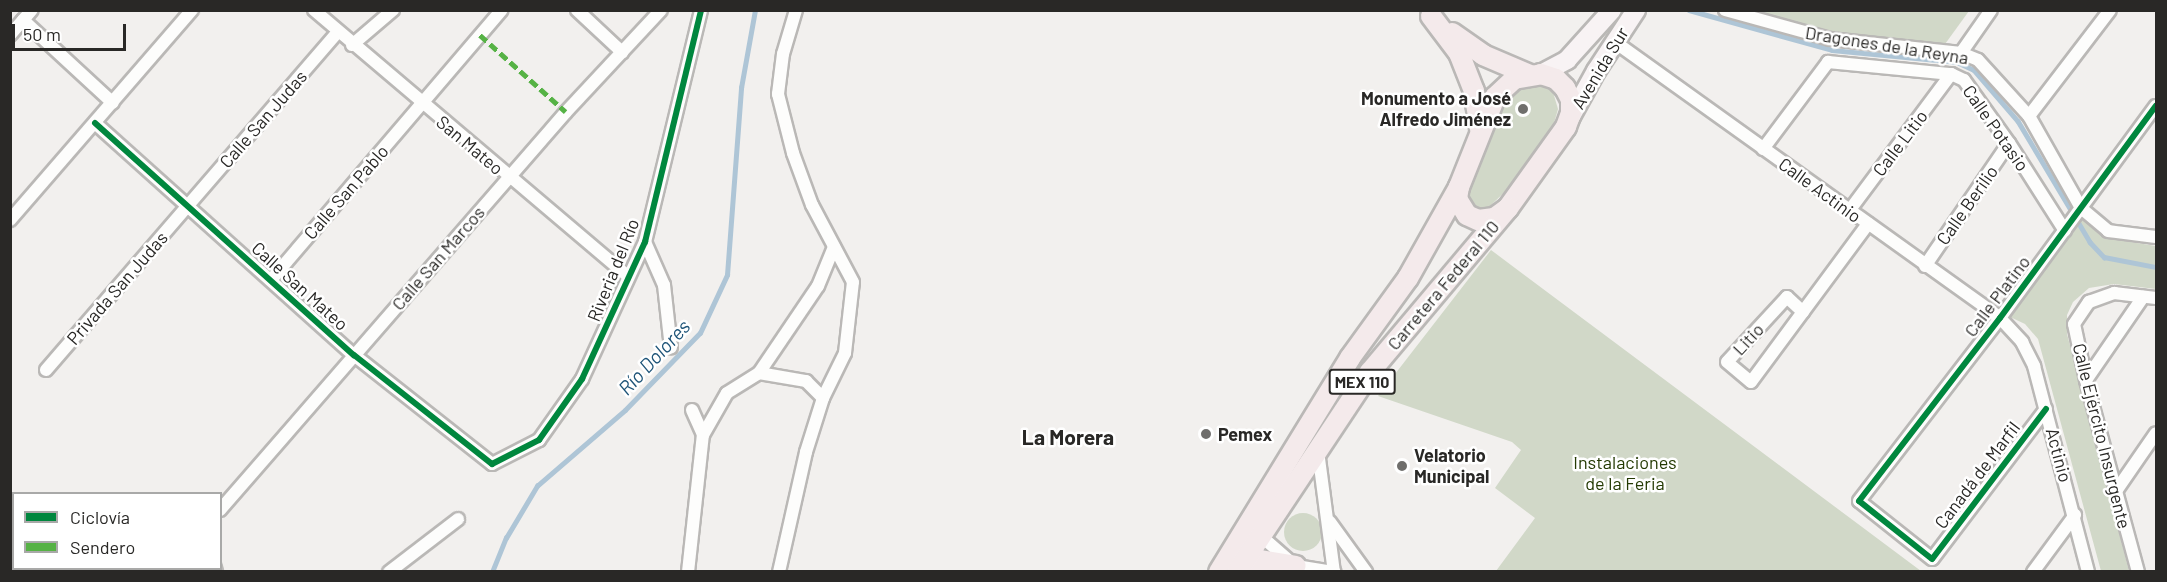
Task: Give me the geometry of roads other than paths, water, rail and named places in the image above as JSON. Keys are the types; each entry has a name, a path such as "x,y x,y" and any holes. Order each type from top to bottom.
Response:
{"main road":[{"name":"Avenida Sur","path":"1536,75 1568,60 1612,10"},
{"name":"Avenida Sur","path":"1566,127 1631,12"},
{"name":"MEX 110","path":"1427,13 1476,51 1536,75 1556,79 1565,88 1571,100 1571,113 1566,127 1508,208"},
{"name":"MEX 110","path":"1427,13 1459,53 1474,91 1481,132"},
{"name":"MEX 110","path":"1460,187 1499,92 1514,79 1536,75"},
{"path":"1460,187 1457,199 1461,207 1478,220 1494,218 1508,208"},
{"name":"Carretera Federal 110","path":"1219,572 1350,358 1408,278 1460,187"},
{"name":"Carretera Federal 110","path":"1238,570 1370,372 1484,240 1508,208"},
{"path":"1261,536 1262,514 1342,385 1350,358"},
{"path":"1238,570 1259,560 1298,569"}],"street":[{"path":"10,35 32,10"},
{"path":"10,220 192,10"},
{"name":"San Mateo","path":"314,10 352,45 628,276"},
{"path":"352,45 393,10"},
{"path":"577,10 622,52"},
{"name":"Calle San Marcos","path":"222,508 509,177 661,10"},
{"name":"Riveria del Río","path":"492,464 540,440 582,379 645,242 701,10"},
{"path":"779,572 806,453 823,398 845,353 853,282 812,205 793,153 778,94 783,54 796,10"},
{"name":"Dragones de la Reyna","path":"1725,10 1830,39 1961,53 1978,60 2029,116 2079,211"},
{"path":"1961,53 1991,10"},
{"path":"2029,116 2110,10"},
{"name":"Calle San Pablo","path":"271,280 501,11"},
{"path":"23,20 112,103"},
{"name":"Calle San Judas","path":"188,206 338,32"},
{"name":"Calle Actinio","path":"1615,42 2000,318 2022,342"},
{"name":"Calle Potasio","path":"1763,149 1828,62 1951,74 1964,80 2067,228"},
{"name":"Calle Litio","path":"1849,211 1951,74"},
{"name":"Calle Platino","path":"1932,559 1859,501 2000,318 2157,106"},
{"name":"Calle San Mateo","path":"95,123 354,355 492,464"},
{"name":"Calle Berilio","path":"1925,266 2009,143"},
{"name":"Privada San Judas","path":"46,370 188,206"},
{"path":"2079,211 2108,231 2157,237"},
{"name":"Litio","path":"1803,312 1787,297 1727,363 1751,382 1803,312 1868,224"},
{"path":"645,242 664,285 672,348"},
{"path":"687,572 703,435 727,393 759,373 818,286 834,248"},
{"name":"Calle Ejército Insurgente","path":"2138,572 2086,380 2074,324 2089,302 2114,293 2157,298"},
{"path":"2086,380 2143,297"},
{"name":"Actinio","path":"2022,342 2034,366 2075,515 2088,572"},
{"path":"759,373 806,381 823,398"},
{"name":"Canadá de Marfil","path":"1932,559 2046,409"},
{"path":"692,410 703,435"},
{"path":"2116,491 2157,434"},
{"path":"1261,536 1298,569 1334,571 1318,447"},
{"path":"2032,572 2075,515"},
{"path":"1327,518 1366,572"},
{"path":"389,572 458,519"}],"waterway":[{"name":"Río Dolores","path":"492,572 506,538 537,486 625,410 700,333 727,275 741,88 755,10"},
{"path":"1689,10 1832,50 1957,62 1974,70 2018,121 2090,242 2104,257 2156,267"}],"place":[{"name":"Monumento a José Alfredo Jiménez","path":"1523,109"},
{"name":"Pemex","path":"1206,434"},
{"name":"Velatorio Municipal","path":"1402,466"}],"district":[{"name":"La Morera","path":"1068,437"}],"park label":[{"name":"Instalaciones de la Feria","path":"1625,473"}]}
